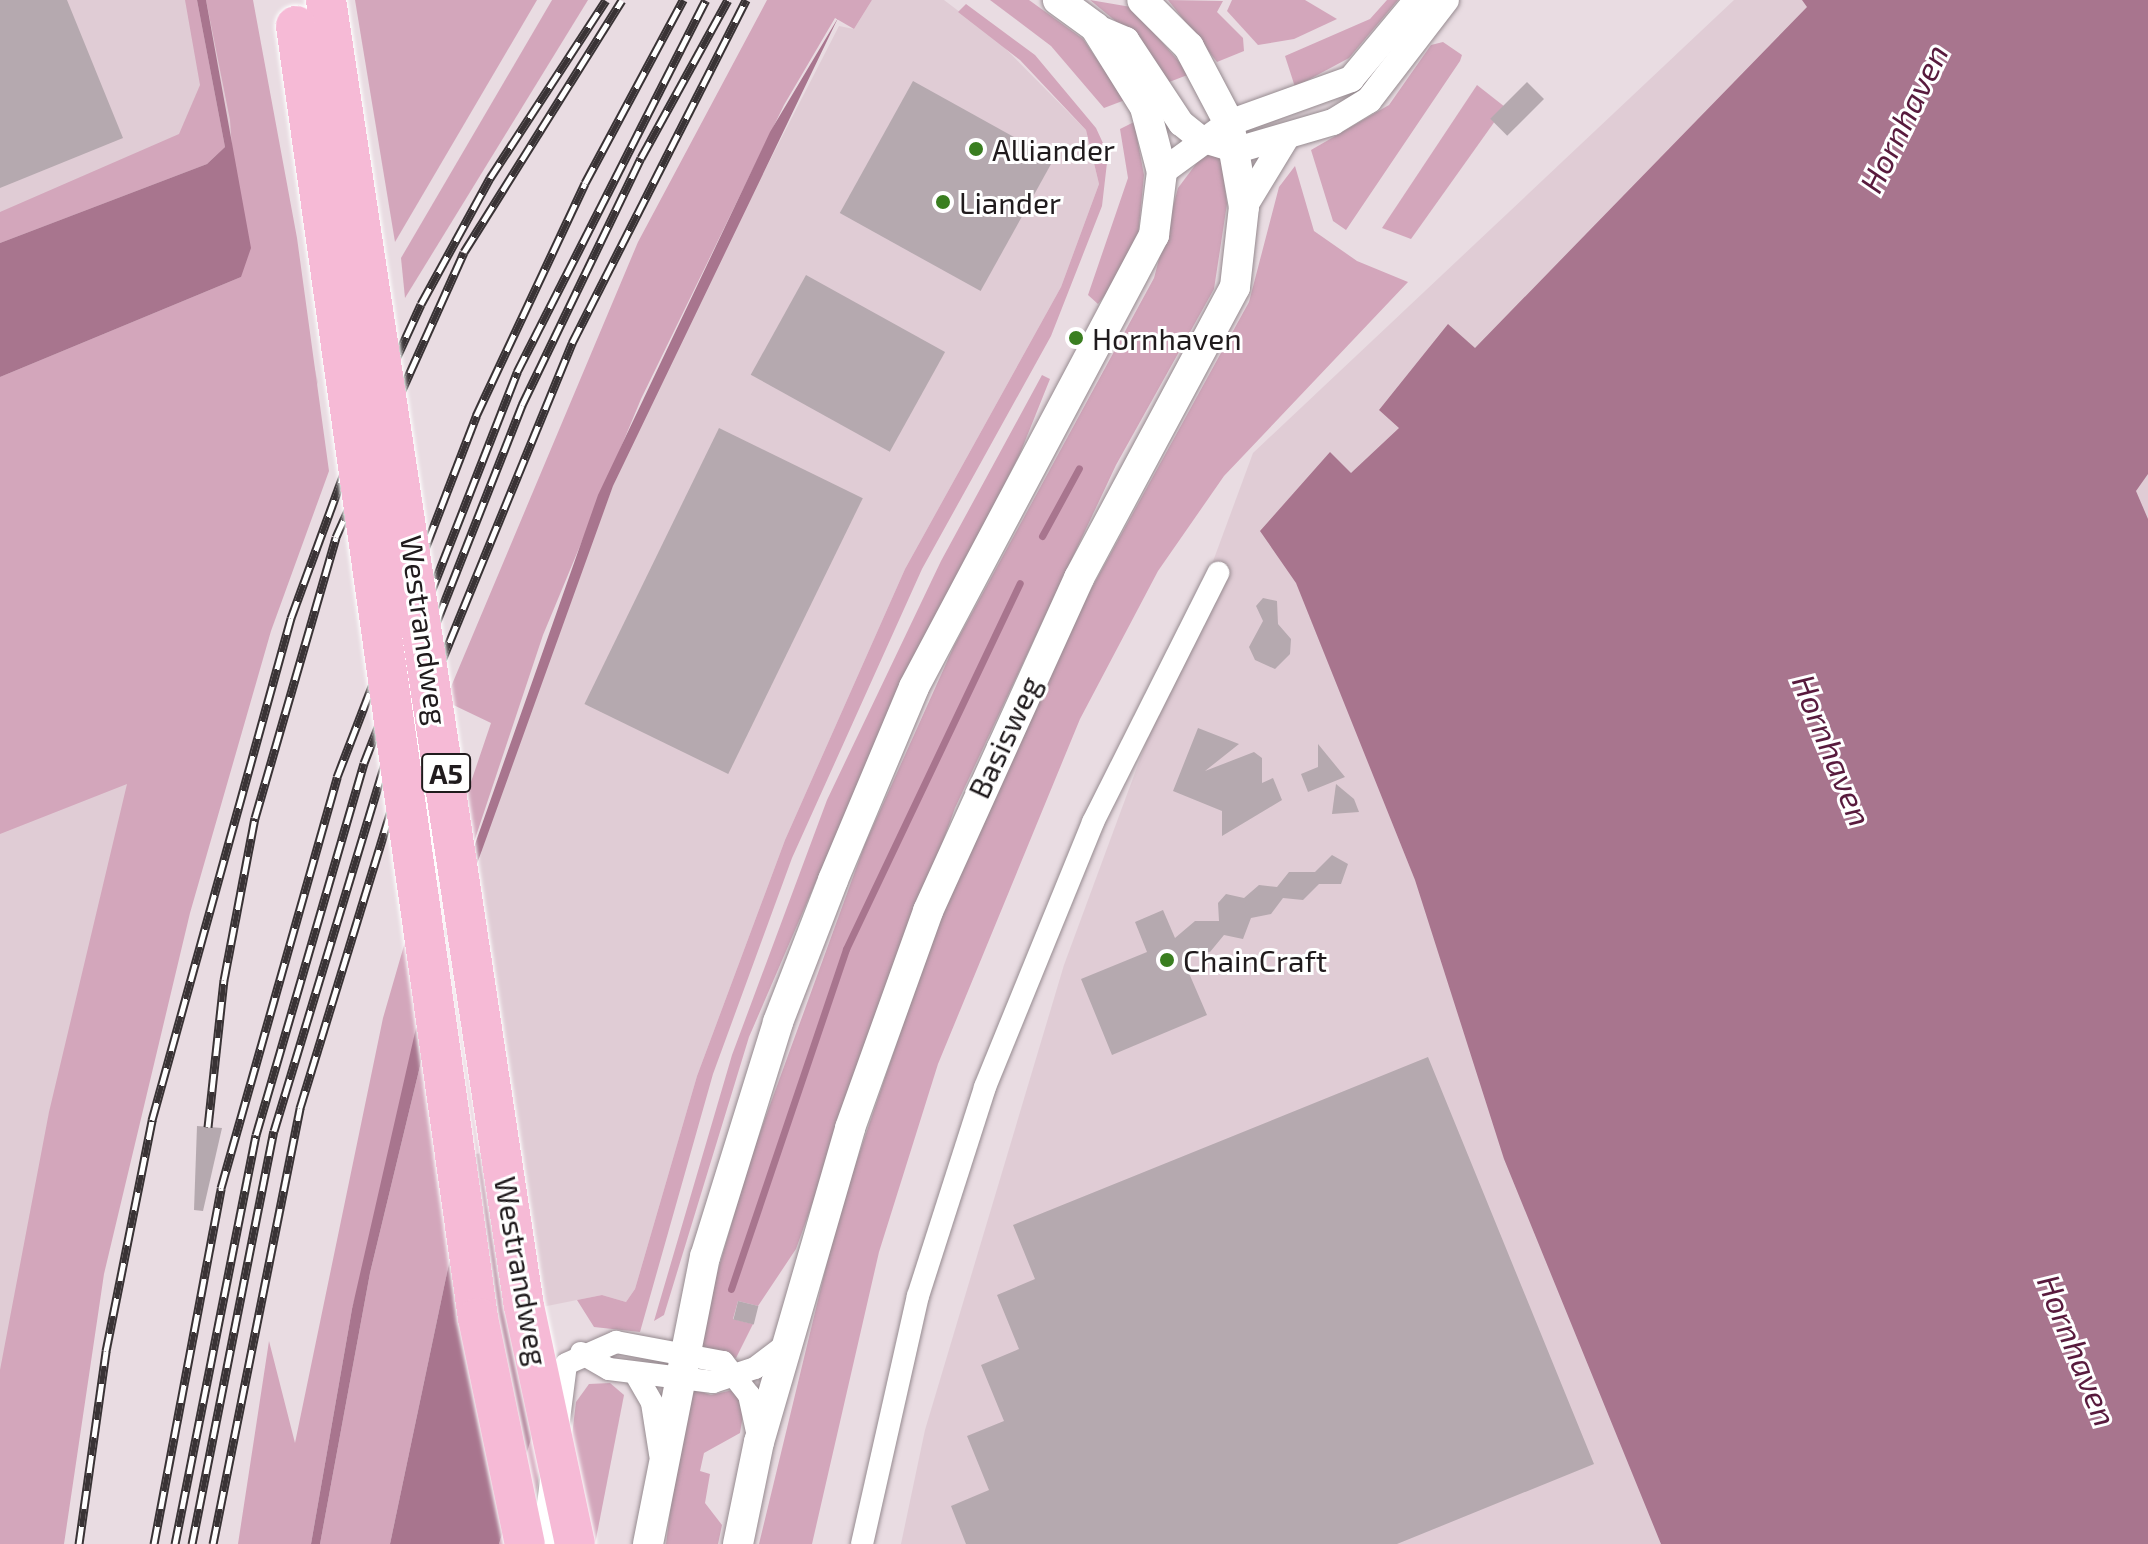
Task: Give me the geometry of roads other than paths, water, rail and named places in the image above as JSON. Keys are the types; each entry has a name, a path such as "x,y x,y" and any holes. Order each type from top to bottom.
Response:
{"highway":[{"name":"Westrandweg","path":"326,0 524,1306 575,1544"},
{"name":"Westrandweg","path":"296,26 478,1318 525,1544"}],"main road":[{"path":"648,1544 679,1366 732,1162 833,880 914,687 1130,287 1154,235 1162,172 1136,85 1095,27 1058,0"},
{"path":"1142,0 1189,47 1233,137"},
{"name":"Basisweg","path":"738,1544 759,1442 850,1128 928,911 1079,578 1235,287 1244,207 1233,137"}],"street":[{"path":"1233,137 1351,79 1417,0"},
{"path":"1162,172 1201,139 1286,138 1369,100 1446,0"},
{"path":"1095,27 1126,40 1181,123 1201,139"},
{"path":"1244,207 1286,138"},
{"path":"862,1544 934,1243 1029,969 1218,573"},
{"path":"543,1544 566,1364 581,1353 616,1342 679,1366"},
{"path":"581,1353 609,1369 635,1373 723,1362 738,1376 788,1343"},
{"path":"635,1373 652,1403 662,1467"},
{"name":"Basisweg","path":"738,1376 759,1442"}],"water":[{"path":"197,0 206,0 251,248 241,277 0,377 0,243 207,164 225,147"},
{"path":"1802,0 2148,0 2148,474 2136,491 2148,519 2148,1544 1661,1544 1504,1159 1415,880 1296,583 1260,531 1330,452 1351,473 1399,428 1379,410 1448,324 1475,348 1807,7"},
{"path":"838,18 613,486 450,939 443,935 598,495 770,132"},
{"path":"416,1028 428,1033 370,1273 320,1544 311,1544 352,1309"},
{"path":"483,1153 534,1429 499,1544 390,1544 468,1173 475,1154"}],"waterway":[{"path":"1042,536 1079,468"},
{"path":"731,1289 846,949 1020,583"}],"railway":[{"path":"79,1544 106,1351 152,1120 291,618 346,468 421,304 490,178 606,0"},
{"path":"208,1127 224,980 255,818 336,537 464,252 622,0"},
{"path":"154,1544 221,1188 337,777 476,416 585,183 683,0"},
{"path":"175,1544 256,1135 364,763 517,372 706,0"},
{"path":"192,1544 274,1131 398,720 522,405 641,158 728,0"},
{"path":"213,1544 300,1108 422,709 572,343 746,0"}],"place":[{"name":"Alliander","path":"976,149"},
{"name":"Liander","path":"943,202"},
{"name":"Hornhaven","path":"1076,338"},
{"name":"ChainCraft","path":"1167,960"}]}
